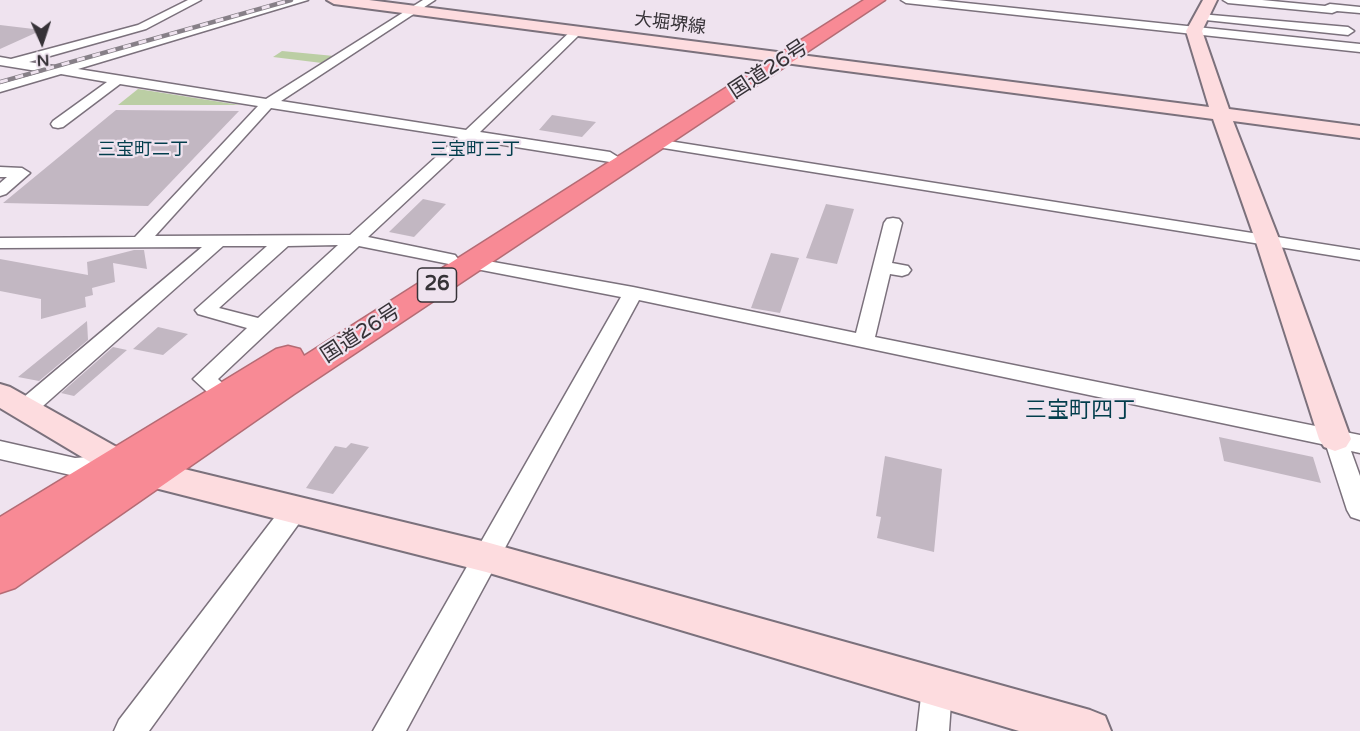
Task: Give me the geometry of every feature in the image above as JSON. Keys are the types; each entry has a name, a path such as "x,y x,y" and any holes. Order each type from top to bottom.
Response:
{"highway":[{"name":"国道26号","path":"0,538 224,395 460,261 656,143 853,0"},
{"name":"国道26号","path":"0,575 151,474 610,157 876,0"}],"street":[{"path":"5,62 142,27 196,0"},
{"path":"0,88 303,0"},
{"name":"大堀堺線","path":"334,0 1360,132"},
{"path":"140,242 267,104 430,0"},
{"path":"906,0 1202,16 1346,28 1360,27"},
{"path":"1228,0 1360,10"},
{"path":"1329,6 1360,48"},
{"path":"1202,16 1360,48"},
{"path":"1202,16 1221,114 1267,239 1360,510"},
{"path":"224,395 204,379 468,136 577,31"},
{"path":"5,62 55,72 610,157"},
{"path":"0,99 24,87 31,79"},
{"path":"58,124 116,81"},
{"path":"656,143 1360,255"},
{"path":"0,172 22,173 0,191"},
{"path":"864,342 893,223"},
{"path":"261,325 205,310 284,240"},
{"path":"0,243 356,240 633,293 1360,444"},
{"path":"219,241 13,401 118,463 151,474 296,508 486,557 621,594 1090,731"},
{"path":"882,267 902,270"},
{"path":"389,731 633,293"},
{"path":"0,450 75,467 118,463"},
{"path":"130,731 296,508"},
{"path":"933,731 937,688"}],"green space":[{"path":"282,51 334,56 322,63 273,57"},
{"path":"138,89 240,105 118,105"}],"building":[{"path":"0,25 42,30 0,49"},
{"path":"116,110 239,111 148,206 3,203"},
{"path":"552,115 596,122 582,137 539,130"},
{"path":"423,199 446,204 414,237 389,232"},
{"path":"826,204 854,209 837,264 806,258"},
{"path":"134,250 144,250 147,269 113,263 115,282 92,288 93,295 85,297 86,307 41,319 41,299 0,291 0,259 88,275 87,262"},
{"path":"771,253 799,258 780,313 751,308"},
{"path":"87,321 88,340 39,381 18,377"},
{"path":"158,327 188,334 163,355 133,349"},
{"path":"113,347 127,350 74,396 61,393"},
{"path":"1219,437 1313,457 1321,483 1224,461"},
{"path":"351,443 369,447 333,494 306,488 335,446 346,448"},
{"path":"885,456 942,469 934,552 877,538 881,517 876,516"}],"railway":[{"path":"0,82 291,0"}],"district":[{"name":"三宝町二丁","path":"143,150"},
{"name":"三宝町三丁","path":"475,150"},
{"name":"三宝町四丁","path":"1080,411"}]}
